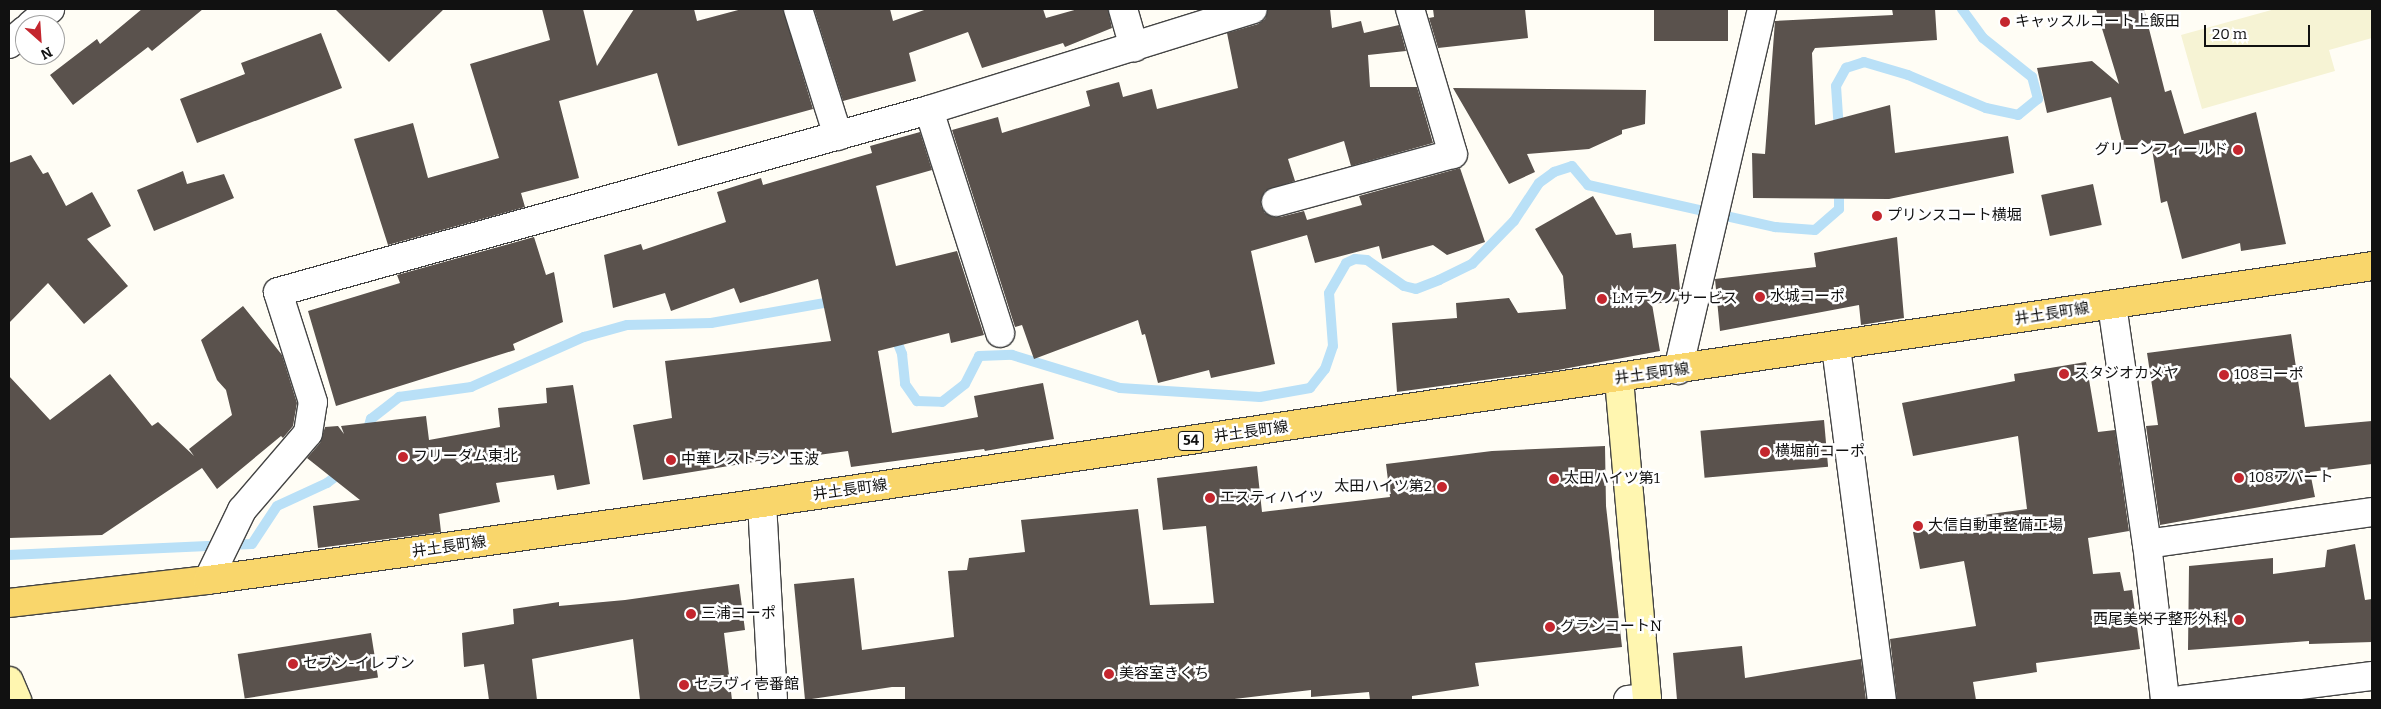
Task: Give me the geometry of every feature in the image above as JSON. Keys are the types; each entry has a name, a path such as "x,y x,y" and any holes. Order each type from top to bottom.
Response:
{"main road":[{"name":"井土長町線","path":"9,603 211,574 762,503 1619,379 2372,266"}],"street":[{"path":"798,9 838,136"},
{"path":"1123,9 1134,47"},
{"path":"211,574 242,510 308,433 313,402 278,292 930,110 1253,9"},
{"path":"1276,202 1452,154 1410,9"},
{"path":"1678,370 1762,9"},
{"path":"930,110 1000,333"},
{"path":"2112,305 2147,544 2165,700"},
{"path":"1836,347 1882,700"},
{"path":"1619,379 1640,700"},
{"path":"762,503 773,700"},
{"path":"2147,544 2372,512"},
{"path":"2182,700 2315,693 2372,676"},
{"path":"9,681 17,700"}],"shaded area":[{"path":"2275,9 2372,9 2372,38 2329,50 2335,71 2202,109 2181,35"}],"building":[{"path":"142,9 203,9 152,51 148,47 73,105 50,75 97,39 100,44"},
{"path":"335,9 444,9 389,62"},
{"path":"542,9 583,9 597,66 634,9 694,9 697,21 742,9 783,9 813,109 678,146 657,73 559,101 579,178 521,193 525,207 388,245 354,139 413,123 428,178 499,158 470,64 550,40"},
{"path":"814,9 890,9 893,21 927,9 1043,9 1046,18 1078,9 1108,9 1112,28 1065,47 1063,43 982,68 968,32 909,53 916,81 843,101"},
{"path":"1268,9 1330,9 1332,28 1361,21 1364,33 1399,25 1406,51 1368,55 1370,87 1417,87 1433,143 1351,166 1344,141 1288,159 1295,181 1265,191 1261,206 1265,213 1280,217 1304,211 1307,220 1362,205 1359,196 1460,168 1485,242 1447,255 1433,245 1382,259 1379,246 1315,263 1307,235 1251,251 1275,364 1211,378 1209,370 1158,383 1145,334 1142,335 1138,320 1034,359 1022,325 1015,327 952,130 998,117 1002,133 1090,106 1086,91 1119,82 1123,97 1152,89 1157,109 1238,88 1227,33 1258,24 1265,19"},
{"path":"1433,9 1525,9 1528,38 1438,48 1429,18 1434,17"},
{"path":"1654,9 1728,9 1728,41 1654,41"},
{"path":"1892,9 1935,9 1937,40 1815,48 1812,53 1815,125 1890,105 1895,153 2008,136 2014,173 1889,199 1753,198 1752,153 1765,154 1775,21 1893,15"},
{"path":"2096,9 2144,9 2165,92 2171,90 2184,134 2256,112 2286,244 2241,251 2240,243 2182,259 2167,201 2161,203 2151,143 2124,150 2111,97 2047,113 2037,68 2092,61 2119,84"},
{"path":"321,33 342,88 197,143 180,99 245,74 241,63"},
{"path":"1453,88 1646,90 1645,124 1622,130 1622,134 1589,149 1527,154 1535,172 1509,184"},
{"path":"920,132 932,170 876,186 896,266 957,251 984,335 951,343 949,333 878,351 892,433 978,417 974,396 1043,383 1054,439 985,451 984,449 851,467 848,451 803,457 803,454 643,480 633,425 672,418 665,361 831,341 818,279 740,303 734,288 671,311 665,293 613,308 604,255 641,244 643,250 726,222 717,192 761,178 763,185 872,153 870,146"},
{"path":"31,155 43,174 48,172 66,206 92,192 111,226 87,239 128,286 84,324 48,283 9,323 9,163"},
{"path":"183,171 187,184 224,174 234,198 154,231 137,190"},
{"path":"2093,184 2102,225 2050,236 2041,195"},
{"path":"1593,196 1616,235 1631,233 1633,248 1676,244 1680,290 1678,301 1652,304 1660,351 1558,370 1397,392 1392,323 1457,318 1456,303 1509,298 1518,313 1566,309 1563,276 1535,229"},
{"path":"534,237 546,275 554,272 563,322 513,344 515,350 336,406 308,311 400,283 397,275"},
{"path":"1897,237 1904,318 1861,325 1859,305 1720,331 1715,279 1816,267 1814,253"},
{"path":"243,306 282,355 297,403 293,426 283,438 281,436 217,489 202,468 102,535 9,538 9,376 50,420 110,374 152,426 158,422 194,456 189,449 232,415 226,390 217,380 201,340"},
{"path":"2291,334 2305,427 2372,421 2372,464 2310,472 2315,497 2160,525 2146,426 2158,425 2147,353"},
{"path":"2086,362 2098,432 2115,430 2129,531 2088,538 2093,574 2120,572 2124,591 2132,590 2140,649 2036,663 2037,672 1973,682 1976,700 1897,700 1890,639 1976,626 1964,561 1920,569 1913,532 1977,520 1976,516 2027,509 2018,436 1913,456 1902,403 2015,381 2014,374"},
{"path":"573,385 590,484 557,490 554,475 496,483 500,502 439,514 441,532 318,548 313,506 360,500 307,458 320,443 325,427 338,426 344,434 341,426 426,416 429,440 500,427 498,408 547,403 546,388"},
{"name":"横堀前コーポ","path":"1824,420 1828,467 1705,478 1700,431"},
{"path":"1605,446 1606,506 1622,647 1475,663 1479,686 1412,696 1412,700 1370,700 1369,692 1311,697 1311,690 1226,700 905,700 905,687 892,687 805,700 794,584 854,578 862,650 954,637 948,571 967,570 969,558 1025,552 1021,520 1138,509 1150,605 1214,603 1206,526 1163,530 1157,478 1257,466 1262,512 1390,497 1386,464 1492,451"},
{"path":"2355,544 2365,600 2372,599 2372,642 2309,644 2309,641 2188,650 2189,566 2273,558 2273,574 2325,567 2327,550"},
{"path":"739,584 745,630 724,633 732,700 640,700 633,639 532,659 537,700 489,700 484,664 464,667 462,633 514,624 513,609 559,602 559,606 625,600"},
{"path":"371,633 378,677 245,699 238,654"},
{"path":"1742,646 1745,678 1861,659 1866,700 1677,700 1673,653"}],"waterway":[{"path":"1839,131 1836,86 1846,68 1864,62 1908,75 1986,108 2018,115 2038,99 2032,77 1983,38 1962,9"},
{"path":"894,334 902,354 905,384 917,401 942,402 965,384 979,356 1012,355 1120,388 1260,397 1310,388 1325,369 1333,346 1329,293 1346,263 1355,259 1367,260 1404,286 1416,289 1439,280 1472,264 1514,221 1539,183 1554,172 1572,166 1588,185 1775,227 1815,230 1839,209 1839,185"},
{"path":"366,436 371,419 399,397 471,387 584,337 627,325 711,323 836,301"},
{"path":"9,555 252,544 277,506 327,483 343,471"}],"place":[{"name":"キャッスルコート上飯田","path":"2005,22"},
{"name":"グリーンフィールド","path":"2238,150"},
{"name":"プリンスコート横堀","path":"1877,216"},
{"name":"水城コーポ","path":"1760,297"},
{"name":"LMテクノサービス","path":"1602,299"},
{"name":"スタジオカメヤ","path":"2064,374"},
{"name":"108コーポ","path":"2224,375"},
{"name":"横堀前コーポ","path":"1765,452"},
{"name":"フリーダム東北","path":"403,457"},
{"name":"中華レストラン 玉波","path":"671,460"},
{"name":"108アパート","path":"2239,478"},
{"name":"太田ハイツ第1","path":"1554,479"},
{"name":"太田ハイツ第2","path":"1442,487"},
{"name":"エスティハイツ","path":"1210,498"},
{"name":"大信自動車整備工場","path":"1918,526"},
{"name":"三浦コーポ","path":"691,614"},
{"name":"西尾美栄子整形外科","path":"2239,620"},
{"name":"グランコートN","path":"1550,627"},
{"name":"セブン-イレブン","path":"293,664"},
{"name":"美容室きくち","path":"1109,674"},
{"name":"セラヴィ壱番館","path":"684,685"}]}
